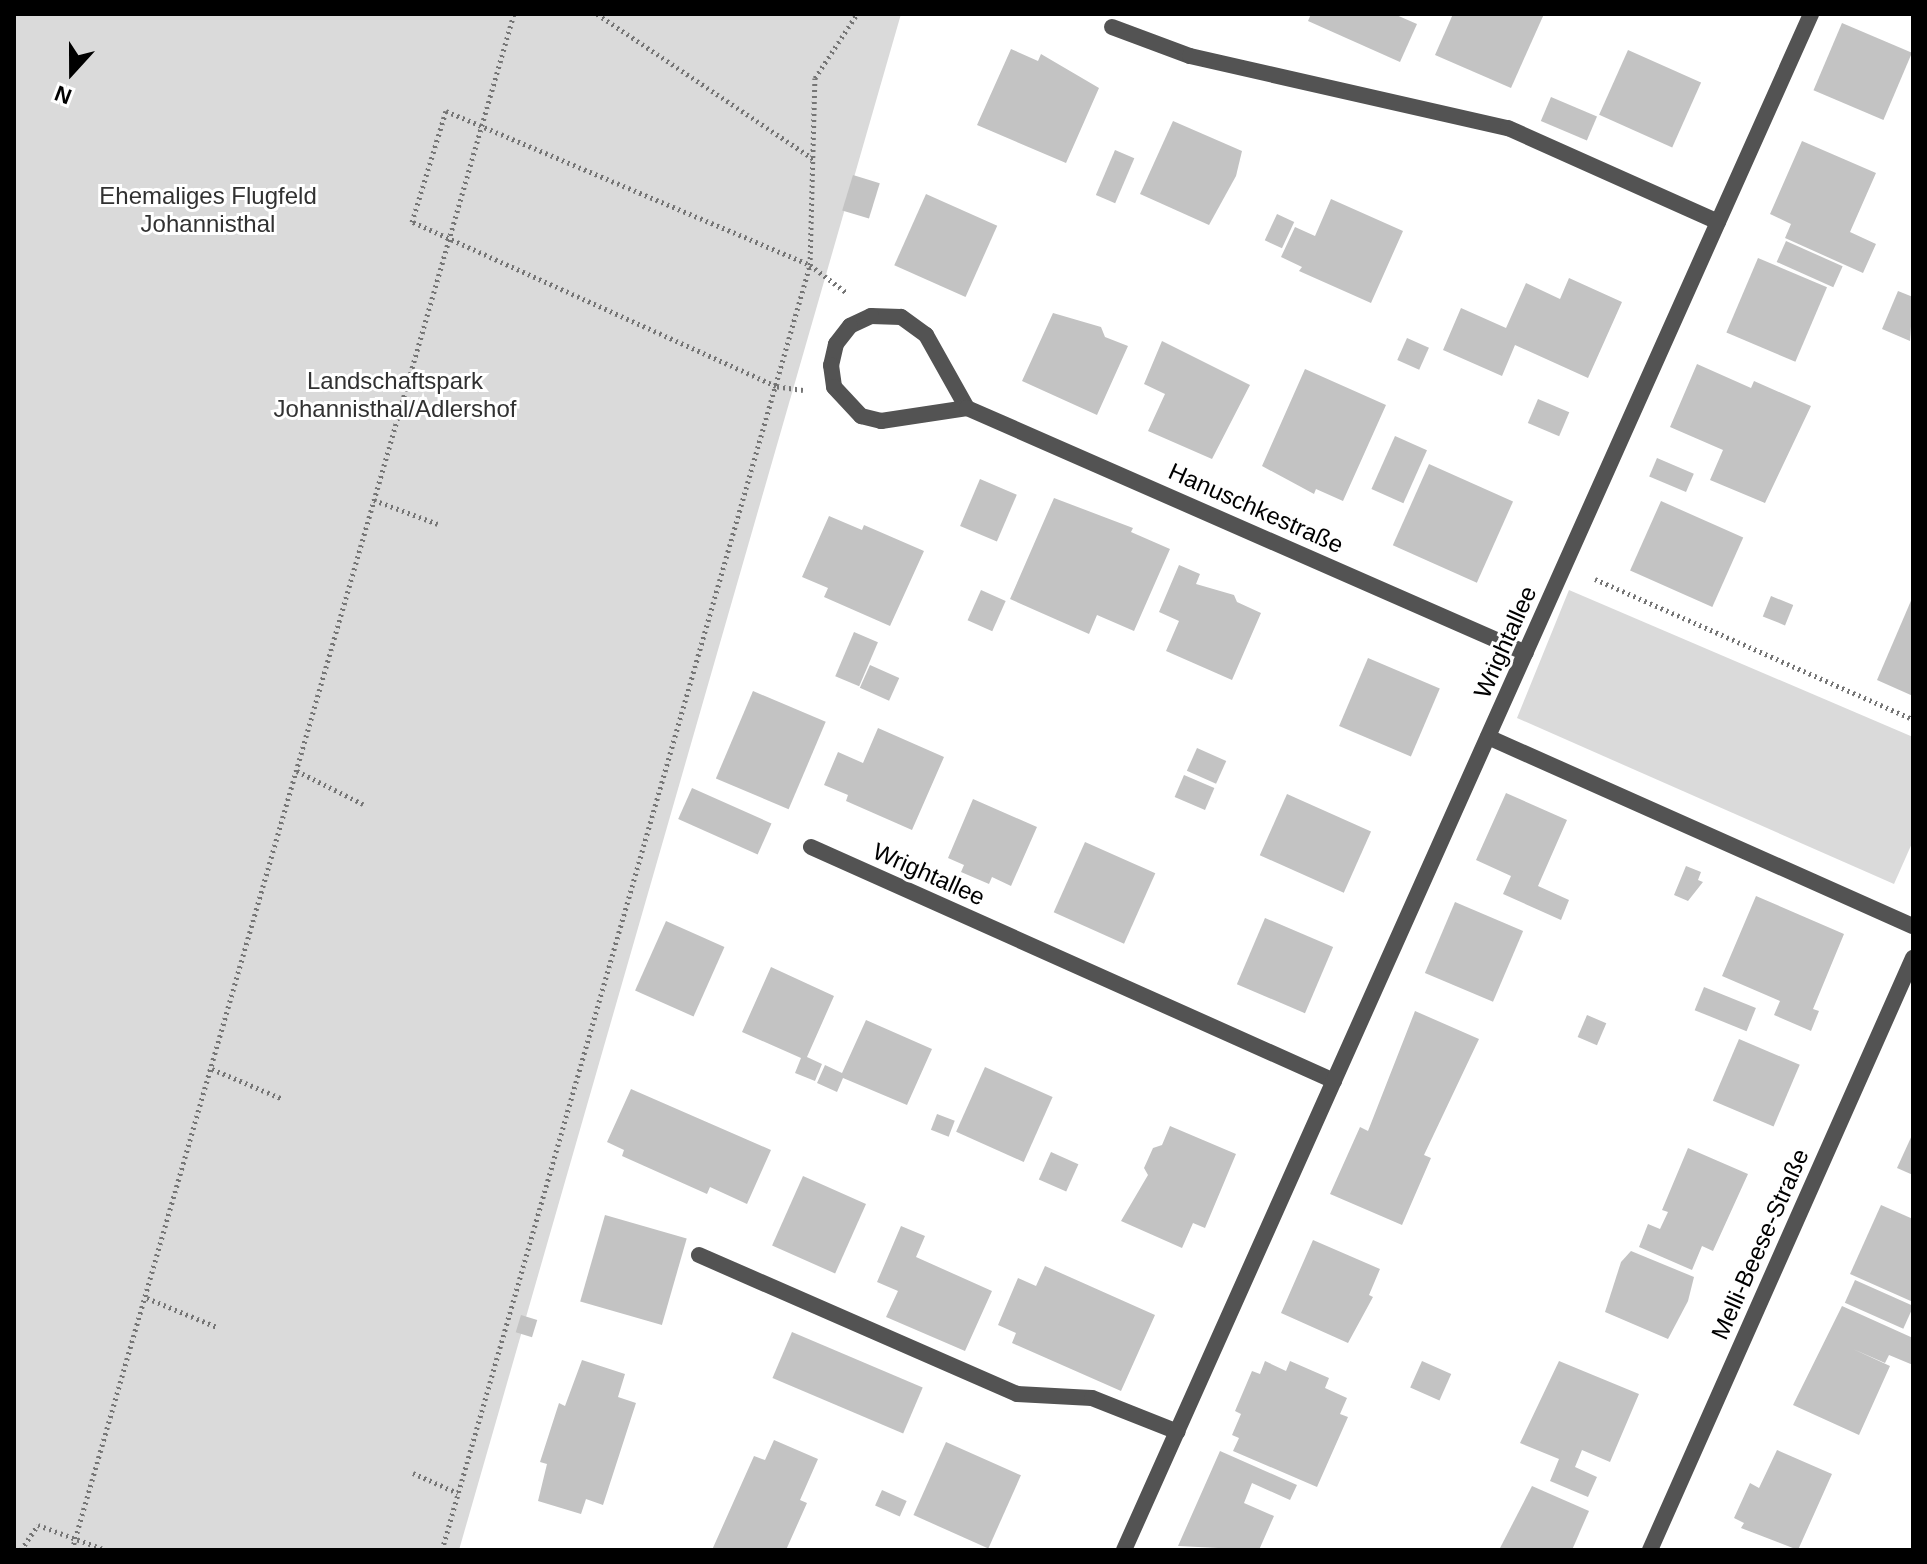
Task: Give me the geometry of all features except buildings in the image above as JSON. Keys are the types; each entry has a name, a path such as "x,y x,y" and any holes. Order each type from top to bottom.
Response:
{"street":[{"name":"Wrightallee","path":"1124,1550 1811,14"},
{"path":"1112,27 1190,56 1508,128 1718,222"},
{"path":"871,316 901,317 926,335 967,408 881,421 845,404 834,387 831,365 836,344 850,326 871,316"},
{"name":"Hanuschkestraße","path":"967,408 1526,653"},
{"path":"1488,737 1913,926"},
{"name":"Wrightallee","path":"811,847 1334,1081"},
{"name":"Melli-Beese-Straße","path":"1650,1550 1913,958"},
{"path":"699,1255 1017,1394 1092,1398 1178,1432"}],"path":[{"path":"72,1550 450,241 480,123 514,14"},
{"path":"597,14 815,159"},
{"path":"442,1550 810,265 815,78 857,14"},
{"path":"776,386 412,222 446,111 810,265 871,316"},
{"path":"374,500 438,524"},
{"path":"1565,565 1913,719"},
{"path":"297,771 363,804"},
{"path":"212,1069 283,1099"},
{"path":"147,1298 217,1327"},
{"path":"413,1473 458,1493"},
{"path":"21,1550 38,1525 106,1550"}],"green space":[{"name":"Landschaftspark Johannisthal/Adlershof","path":"14,14 901,14 459,1550 14,1550"},
{"path":"1569,590 1913,737 1913,841 1894,884 1517,718"}],"park label":[{"name":"Ehemaliges Flugfeld Johannisthal","path":"208,210"}]}
